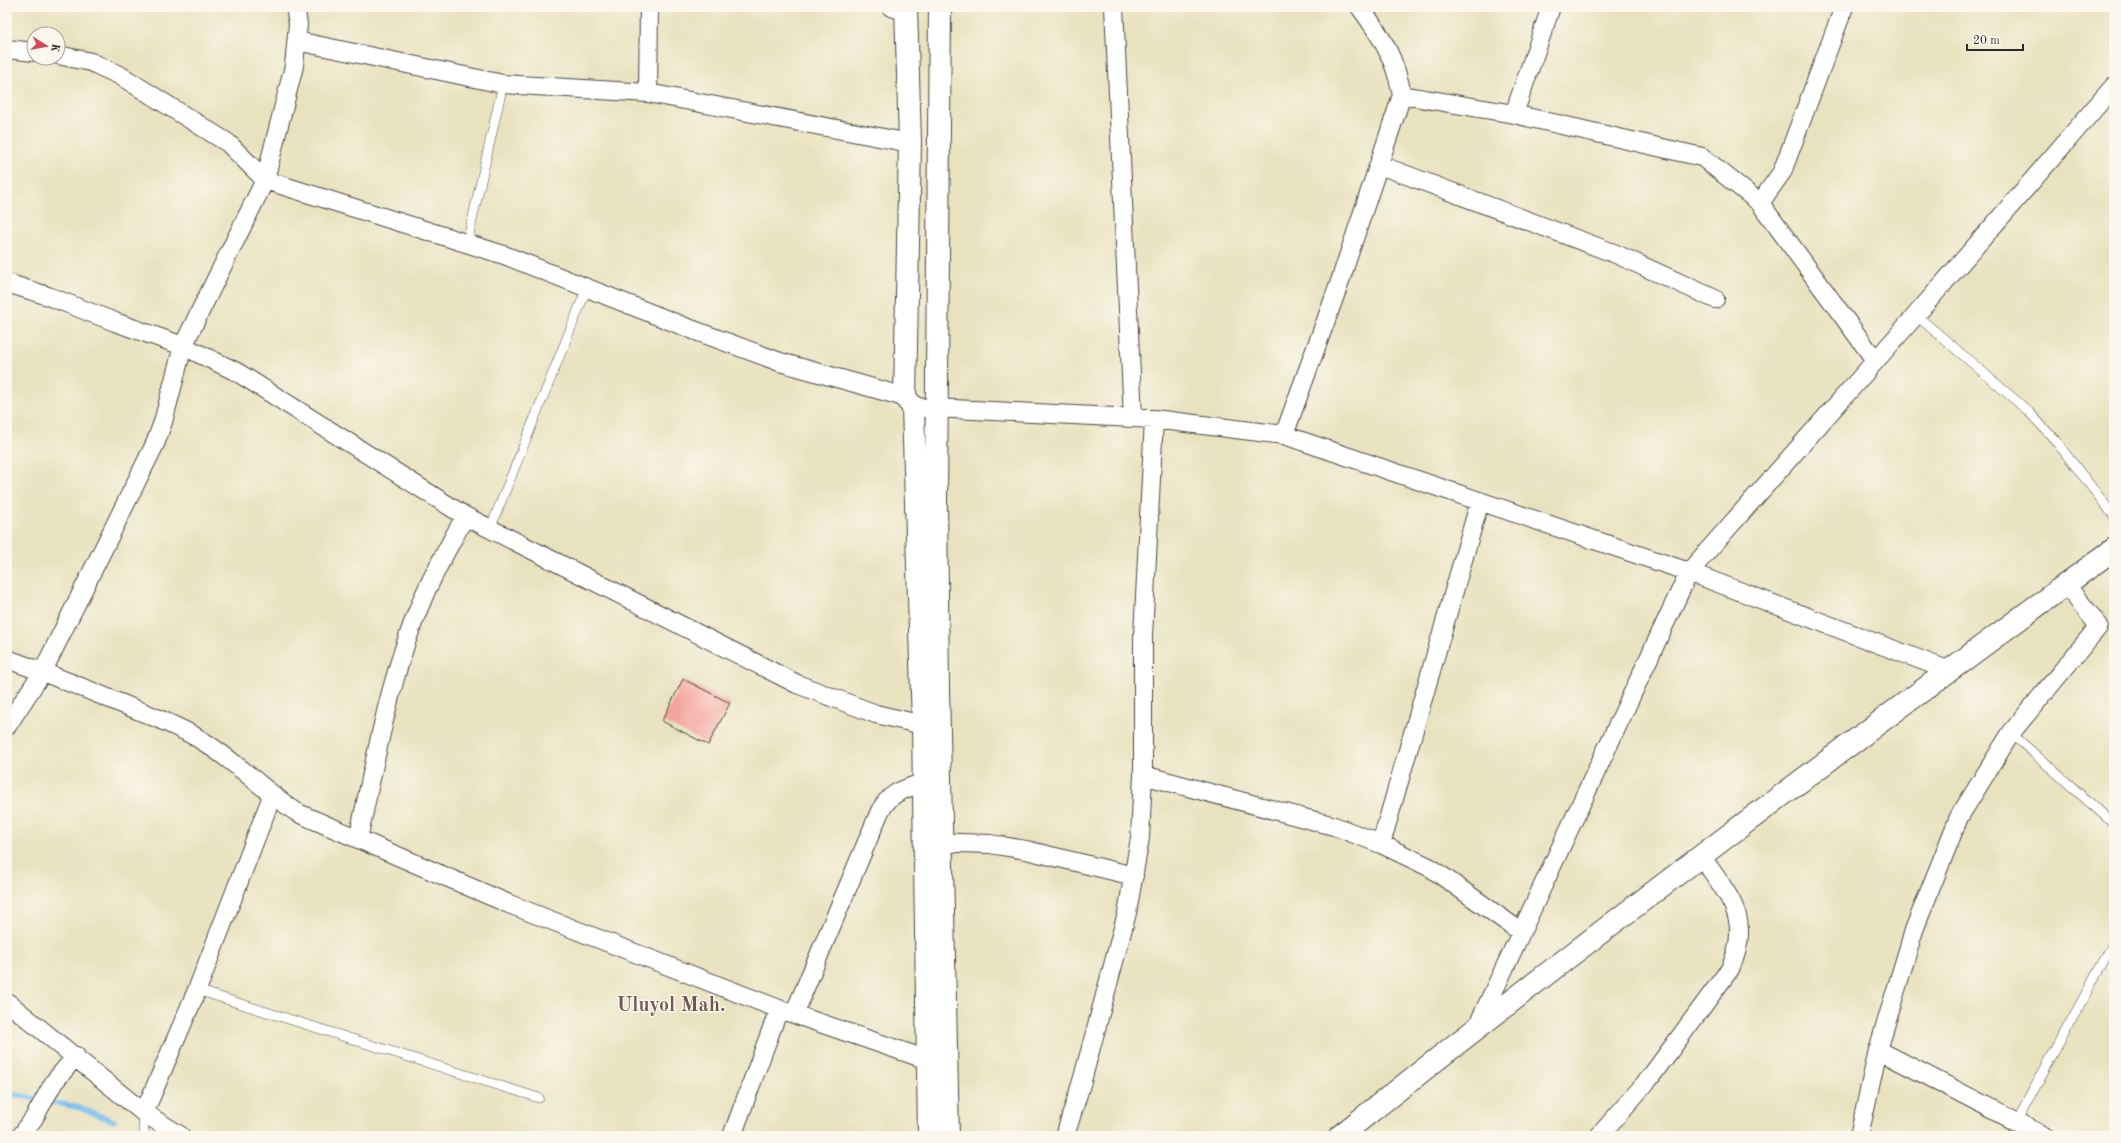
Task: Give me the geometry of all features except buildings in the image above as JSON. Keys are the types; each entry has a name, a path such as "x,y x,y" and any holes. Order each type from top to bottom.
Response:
{"main road":[{"path":"929,1136 928,1060 932,842 938,680 937,406 940,7"},
{"path":"901,8 910,143 909,402 923,725 922,783 932,842 948,1136"},
{"path":"1340,1136 1477,1027 1950,671 2114,550"}],"street":[{"path":"7,726 43,672 155,444 163,422 183,346 265,180 294,66 298,24 295,7"},
{"path":"648,92 649,7"},
{"path":"1114,7 1133,418"},
{"path":"1284,435 1380,165 1402,95 1398,73 1382,38 1360,7"},
{"path":"1514,114 1551,7"},
{"path":"1760,203 1784,166 1844,7"},
{"path":"297,41 503,84 648,92 910,143"},
{"path":"7,49 26,51"},
{"path":"66,57 91,62 121,76 228,143 265,180 504,255 688,328 780,362 909,402 937,406 1154,419 1284,435 1689,572 1950,671"},
{"path":"1477,1027 1689,572 1916,315 2114,86"},
{"path":"1402,95 1514,114 1702,157 1760,203 1875,360"},
{"path":"1380,165 1616,254 1715,299"},
{"path":"7,283 48,296 183,346 237,372 465,516 490,529 797,684 876,714 923,725"},
{"path":"1065,1136 1127,913 1140,838 1143,775 1142,636 1154,419"},
{"path":"1382,844 1480,501"},
{"path":"358,839 383,728 406,645 423,598 465,516"},
{"path":"1859,1136 1878,1050 1914,930 1959,816 2011,733 2099,626 2066,585"},
{"path":"7,659 166,721 196,737 229,759 272,796 298,813 509,904 787,1011 928,1060"},
{"path":"1143,775 1334,826 1382,844 1431,868 1521,932"},
{"path":"732,1136 787,1011 880,811 888,798 901,790 922,783"},
{"path":"144,1113 197,990 272,796"},
{"path":"932,842 990,844 1026,850 1134,876"},
{"path":"1599,1136 1649,1079 1730,969 1735,958 1740,935 1740,925 1734,905 1702,857"},
{"path":"7,1002 76,1056 144,1113 182,1136"},
{"path":"1878,1050 2017,1120 2036,1134"},
{"path":"22,1136 54,1082 76,1056"}],"lane":[{"path":"467,243 503,84"},
{"path":"490,529 587,288"},
{"path":"1916,315 2027,410 2055,440 2114,516"},
{"path":"2011,733 2114,824"},
{"path":"2017,1120 2114,942"},
{"path":"197,990 539,1098"},
{"path":"144,1113 143,1124 145,1136"}],"waterway":[{"path":"7,1093 77,1107 114,1121"}],"district":[{"name":"Uluyol Mah.","path":"671,1006"}]}
